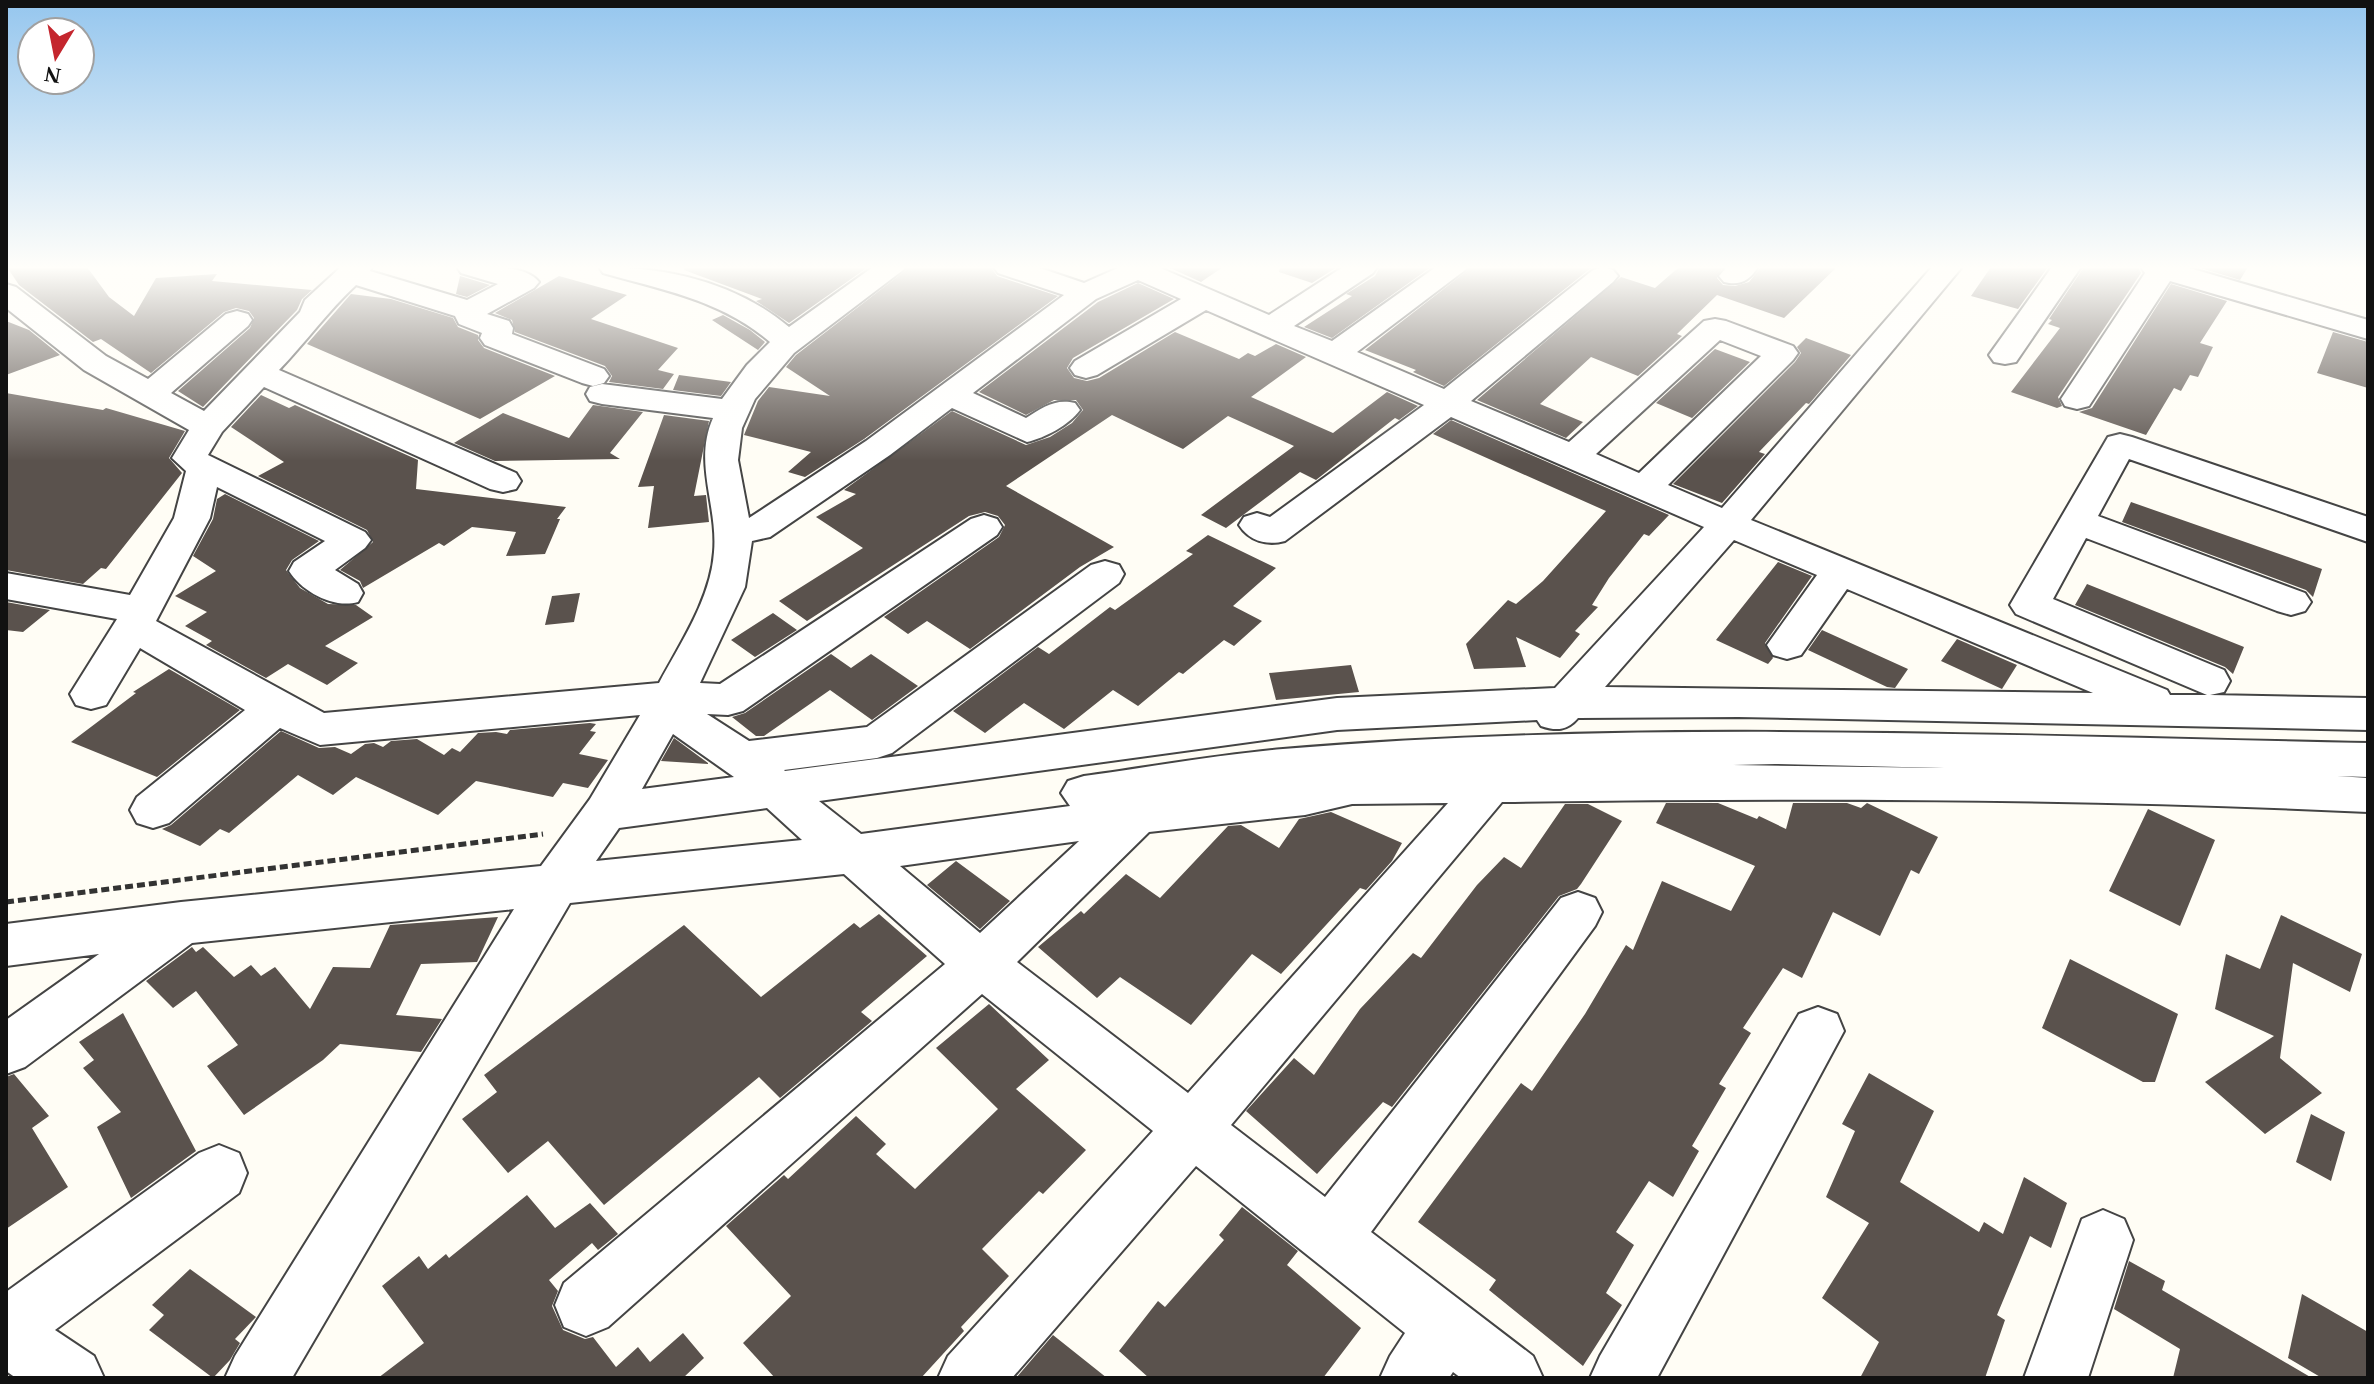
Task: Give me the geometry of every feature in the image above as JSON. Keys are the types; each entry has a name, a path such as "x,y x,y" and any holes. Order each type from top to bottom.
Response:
{"street":[{"path":"55,332 95,363 208,427"},
{"path":"149,395 223,332"},
{"path":"298,332 208,427 189,458 352,540 308,571 344,593"},
{"path":"497,332 496,338 598,385 732,410"},
{"path":"777,332 787,341"},
{"path":"257,1378 670,703 722,597 732,566 732,533 721,458 732,410 748,385 787,341 800,332"},
{"path":"732,533 757,529 878,448 1034,332"},
{"path":"1086,368 1147,332"},
{"path":"1278,332 2280,757 2367,787"},
{"path":"1333,355 1365,332"},
{"path":"1257,525 1272,533 1448,403 1535,332"},
{"path":"1573,457 1711,332"},
{"path":"1644,488 1782,353 1725,332"},
{"path":"970,1378 1192,1129 1505,769 1728,524 1893,332"},
{"path":"2005,355 2021,332"},
{"path":"2077,399 2119,332"},
{"path":"259,373 503,481"},
{"path":"949,394 1027,432 1063,410"},
{"path":"2209,681 2030,605 2120,444 2368,530"},
{"path":"91,694 192,518 204,467"},
{"path":"2077,521 2291,602"},
{"path":"6,586 136,618 276,708 320,729 728,700 984,527"},
{"path":"1787,645 1840,571"},
{"path":"742,758 877,742 1105,574"},
{"path":"670,703 742,758 981,964 1511,1378"},
{"path":"599,820 776,789 1337,714 1567,703 2368,714"},
{"path":"153,810 276,708"},
{"path":"6,945 838,842 1305,797 1352,787 1505,769 1775,748 2280,757"},
{"path":"838,842 1281,766 1505,769 1699,782 2245,789 2367,787"},
{"path":"586,1305 981,964 1137,815"},
{"path":"1331,1237 1578,912"},
{"path":"6,1050 181,923"},
{"path":"1622,1378 1818,1031"},
{"path":"72,1378 6,1332 219,1173"},
{"path":"2056,1378 2103,1240"},
{"path":"1412,1378 1446,1327"}],"path":[{"path":"6,902 599,820"}],"building":[{"path":"6,332 31,332 60,355 6,375"},
{"path":"79,332 201,332 151,373 101,339 93,342"},
{"path":"246,332 276,332 203,407 178,391"},
{"path":"318,332 469,332 478,335 484,348 555,376 480,419 307,344"},
{"path":"515,332 629,332 678,348 658,370 674,374 663,389 609,382 612,376 605,366"},
{"path":"730,332 752,332 765,342 758,350"},
{"path":"826,332 1010,332 864,439 805,477 788,472 811,452 744,435 758,401 769,387 830,396 786,367 796,355"},
{"path":"1059,332 1118,332 1073,358 1067,368 1074,378 1087,381 1099,378 1175,332 1239,359 1248,353 1255,356 1276,344 1306,357 1251,397 1333,433 1387,392 1418,406 1399,420 1395,418 1316,480 1300,472 1226,528 1201,515 1294,446 1228,416 1183,449 1112,415 1006,486 1114,547 1080,567 970,649 927,621 908,634 884,617 999,537 1005,525 998,516 985,512 969,516 807,621 779,601 863,548 816,517 856,494 844,490 952,411 1026,445 1050,437 1072,423 1083,410 1076,400 1054,400 1026,415 979,392"},
{"path":"1316,332 1341,332 1332,338"},
{"path":"1389,332 1512,332 1444,386 1413,372 1416,370 1365,350"},
{"path":"1557,332 1679,332 1677,334 1682,336 1638,376 1591,357 1540,404 1583,422 1566,438 1477,400"},
{"path":"2057,332 2102,332 2058,397 2062,406 2057,408 2011,392"},
{"path":"2141,332 2207,332 2200,343 2213,347 2198,377 2190,375 2181,391 2174,388 2146,435 2079,412 2092,408"},
{"path":"2333,332 2368,342 2368,388 2317,373"},
{"path":"1806,338 1851,355 1809,404 1806,403 1759,452 1765,454 1722,503 1673,484 1795,362 1801,353 1797,347"},
{"path":"1715,349 1750,362 1692,418 1656,403"},
{"path":"679,375 731,382 721,396 673,390"},
{"path":"6,393 103,410 106,408 185,431 169,458 182,473 106,569 101,568 83,584 6,570"},
{"path":"261,395 289,408 295,405 418,460 416,489 566,507 557,519 560,519 545,554 506,556 516,532 472,527 444,546 439,543 363,588 360,581 340,570 373,542 367,530 258,476 284,462 231,427"},
{"path":"593,405 643,412 610,453 620,459 495,461 454,443 503,413 569,438"},
{"path":"664,415 709,421 694,496 706,495 709,522 648,528 654,486 638,487"},
{"path":"1451,420 1669,515 1649,536 1644,534 1609,578 1592,605 1598,607 1575,631 1580,634 1560,658 1516,637 1526,667 1474,669 1466,644 1508,600 1516,604 1543,581 1606,511 1433,434"},
{"path":"225,494 319,541 292,560 286,570 300,588 328,604 356,605 373,617 325,646 358,663 327,685 288,664 266,678 206,645 212,641 185,626 207,612 175,596 216,571 193,556 213,519 217,499"},
{"path":"2131,502 2322,569 2313,597 2306,590 2122,522"},
{"path":"1208,535 1276,568 1233,606 1262,621 1234,646 1224,640 1138,706 1113,690 1064,729 1024,703 985,733 953,711 1038,647 1049,654 1110,607 1115,610 1193,554 1186,551"},
{"path":"1778,562 1812,576 1765,643 1773,658 1768,664 1716,640"},
{"path":"2087,584 2244,647 2233,674 2225,667 2075,605"},
{"path":"580,593 574,622 545,625 552,596"},
{"path":"6,602 50,610 23,632 6,630"},
{"path":"773,613 797,630 755,657 731,640"},
{"path":"1822,630 1908,669 1895,688 1887,687 1808,650"},
{"path":"1957,639 2017,665 2002,689 1941,661"},
{"path":"831,654 851,668 871,654 918,686 872,720 830,690 764,736 756,736 732,717 745,713"},
{"path":"1351,665 1359,692 1276,700 1269,673"},
{"path":"169,669 240,710 157,777 71,742 136,693 133,692"},
{"path":"596,724 590,731 596,732 579,754 608,760 588,788 563,783 553,797 476,781 438,815 356,777 333,795 298,775 229,833 220,829 200,846 162,829 171,825 281,731 319,748 335,747 351,754 365,744 374,743 383,747 391,741 417,739 444,755 452,748 460,752 478,733 507,734 510,730"},
{"path":"674,738 708,763 708,764 661,761"},
{"path":"1666,803 1718,803 1757,819 1759,816 1786,829 1793,803 1847,803 1861,808 1867,803 1938,837 1919,874 1911,870 1880,936 1833,912 1802,978 1783,968 1743,1028 1751,1033 1719,1084 1726,1088 1692,1146 1699,1151 1673,1197 1649,1181 1616,1232 1634,1245 1606,1293 1622,1305 1583,1366 1489,1290 1496,1280 1418,1222 1521,1083 1532,1091 1585,1014 1626,945 1633,950 1662,881 1731,911 1755,866 1656,823"},
{"path":"1565,804 1588,804 1622,821 1577,889 1559,896 1392,1107 1383,1102 1317,1174 1246,1111 1294,1058 1314,1075 1360,1009 1413,953 1421,958 1477,885 1504,857 1521,868"},
{"path":"2148,809 2215,840 2180,926 2109,891"},
{"path":"1331,812 1402,843 1392,861 1366,890 1360,888 1281,974 1252,954 1191,1025 1120,977 1097,998 1038,947 1081,911 1084,914 1126,874 1160,898 1228,826 1241,825 1279,848 1299,819"},
{"path":"956,861 1010,901 980,929 927,885"},
{"path":"879,914 927,956 861,1012 872,1021 780,1098 759,1077 604,1205 548,1141 508,1173 462,1119 497,1092 484,1075 684,925 761,997 854,923 860,928"},
{"path":"2281,915 2362,954 2350,992 2293,963 2280,1058 2322,1093 2265,1134 2205,1082 2274,1036 2215,1009 2226,954 2260,969"},
{"path":"498,917 477,962 421,964 396,1015 442,1019 421,1052 340,1044 323,1060 244,1115 207,1066 238,1045 196,991 173,1008 146,981 192,947 196,952 203,947 234,977 251,965 261,976 275,967 310,1009 333,967 370,968 390,925"},
{"path":"2070,959 2178,1014 2155,1082 2143,1082 2042,1028"},
{"path":"989,1004 1049,1060 1016,1089 1086,1150 1043,1194 1039,1191 982,1249 1009,1276 961,1327 964,1331 921,1378 775,1378 743,1343 791,1296 726,1226 784,1175 788,1179 856,1116 886,1144 876,1154 915,1189 998,1109 936,1048"},
{"path":"123,1013 196,1151 131,1198 97,1127 121,1112 83,1068 94,1060 79,1042"},
{"path":"1869,1073 1934,1111 1900,1182 1979,1232 1984,1222 2003,1234 2024,1177 2067,1203 2051,1248 2030,1236 1997,1315 2005,1320 1985,1378 1860,1378 1879,1342 1822,1298 1869,1223 1826,1197 1855,1131 1842,1124"},
{"path":"14,1074 49,1116 32,1128 68,1187 6,1229 6,1077"},
{"path":"2311,1114 2345,1132 2331,1181 2296,1162"},
{"path":"527,1195 555,1228 590,1203 618,1234 598,1250 592,1243 549,1280 558,1291 552,1306 563,1330 585,1339 593,1337 616,1367 638,1347 650,1362 683,1333 704,1358 683,1378 378,1378 424,1343 382,1286 419,1256 428,1269 446,1254 449,1258"},
{"path":"1242,1207 1298,1251 1287,1265 1361,1328 1323,1378 1149,1378 1119,1351 1158,1301 1165,1307 1224,1240 1219,1235"},
{"path":"2129,1261 2165,1281 2162,1290 2312,1378 2173,1378 2180,1349 2114,1309"},
{"path":"190,1269 256,1317 235,1339 240,1343 230,1360 213,1378 149,1330 164,1315 152,1305"},
{"path":"2302,1294 2368,1332 2368,1378 2322,1378 2288,1358"},
{"path":"1053,1335 1107,1378 1016,1378"}]}
